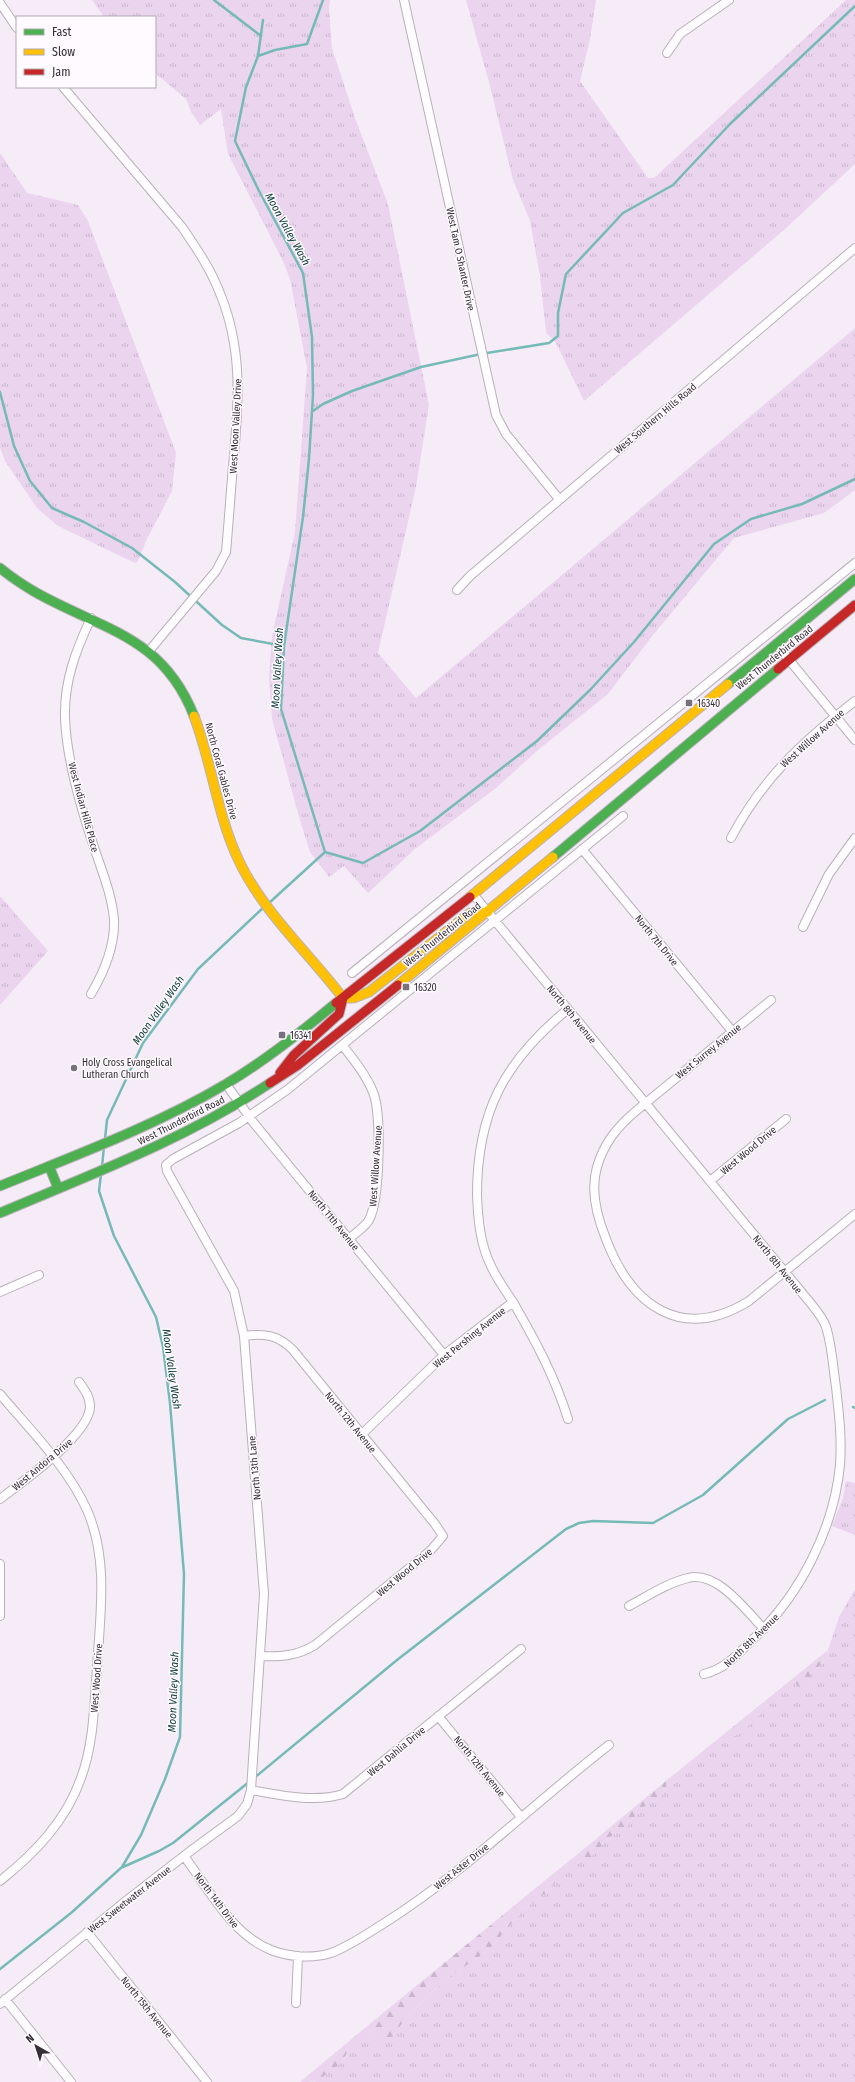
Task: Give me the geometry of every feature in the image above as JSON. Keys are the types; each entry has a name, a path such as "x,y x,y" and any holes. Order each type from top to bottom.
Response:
{"main road":[{"name":"North Coral Gables Drive","path":"0,568 40,595 119,631 149,651 177,682 194,713 202,736 223,818 239,860 253,885 343,998"},
{"name":"West Thunderbird Road","path":"0,1186 153,1123 226,1084 288,1042 473,894 855,579"},
{"name":"West Thunderbird Road","path":"0,1213 89,1174 163,1144 239,1104 298,1065 488,912 855,605"},
{"path":"740,674 753,689"},
{"path":"273,1082 294,1055 339,1014 343,998 354,998 369,992 470,913 488,912"},
{"path":"49,1166 58,1188"}],"street":[{"name":"West Tam O Shanter Drive","path":"404,0 496,415 506,434 559,499"},
{"path":"667,53 680,34 729,0"},
{"path":"0,3 16,27"},
{"name":"West Moon Valley Drive","path":"64,88 182,227 199,252 221,295 235,345 238,372 238,403 226,552 216,571 149,651"},
{"name":"West Southern Hills Road","path":"457,590 470,576 559,499 855,248"},
{"path":"352,973 855,563"},
{"name":"West Indian Hills Place","path":"91,618 75,651 67,682 65,717 69,749 81,804 107,887 114,921 108,961 91,994"},
{"path":"776,644 855,740"},
{"name":"West Thunderbird Road","path":"731,663 740,674"},
{"name":"West Willow Avenue","path":"731,838 759,792 778,768 807,740 855,701"},
{"path":"249,1117 287,1090 343,1046 623,816"},
{"path":"803,927 829,874 855,838"},
{"name":"North 7th Drive","path":"582,849 732,1031"},
{"name":"North 8th Avenue","path":"473,894 710,1181 826,1326 840,1422 840,1465 835,1494 825,1526 810,1563 784,1607 764,1630 723,1668 704,1674"},
{"name":"West Thunderbird Road","path":"390,943 398,953"},
{"name":"West Surrey Avenue","path":"771,1000 619,1125 605,1145 596,1169 595,1194 598,1220 617,1266 632,1287 646,1301 663,1312 682,1318 698,1319 716,1317 734,1310 749,1301 785,1273"},
{"name":"West Pershing Avenue","path":"361,1435 444,1355 512,1302 490,1265 479,1227 477,1172 480,1147 489,1112 498,1090 510,1070 541,1031 568,1009"},
{"name":"West Willow Avenue","path":"343,1046 363,1073 373,1093 379,1121 375,1190 372,1212 368,1221 349,1239"},
{"name":"North 11th Avenue","path":"226,1084 249,1117 444,1355"},
{"name":"North 13th Lane","path":"249,1117 208,1141 173,1158 166,1165 167,1171 234,1291 244,1336 264,1594 251,1788"},
{"name":"West Wood Drive","path":"710,1181 786,1119"},
{"path":"785,1273 855,1214"},
{"path":"0,1292 39,1275"},
{"path":"512,1302 539,1347 553,1376 568,1419"},
{"name":"North 12th Avenue","path":"244,1336 262,1335 279,1338 285,1342 435,1524 443,1536"},
{"name":"West Andora Drive","path":"0,1499 74,1438 84,1424 90,1408 87,1392 79,1382"},
{"name":"West Wood Drive","path":"0,1394 77,1490 94,1531 100,1557 102,1589 93,1720 89,1752 81,1779 65,1811 47,1838 0,1881"},
{"name":"West Wood Drive","path":"260,1656 284,1657 306,1651 430,1551 443,1536"},
{"path":"0,1564 0,1616"},
{"path":"629,1606 678,1581 690,1577 703,1578 715,1582 764,1630"},
{"name":"West Dahlia Drive","path":"251,1788 316,1798 331,1798 343,1794 521,1648"},
{"name":"North 12th Avenue","path":"438,1716 521,1817"},
{"name":"West Aster Drive","path":"298,1956 330,1953 369,1932 419,1899 609,1744"},
{"name":"West Sweetwater Avenue","path":"3,2001 87,1932 238,1816 247,1804 251,1788"},
{"name":"North 14th Drive","path":"184,1856 230,1919 243,1933 271,1950 298,1956"},
{"name":"North 15th Avenue","path":"87,1932 207,2082"},
{"path":"296,2003 298,1956"},
{"path":"3,2001 71,2082"}],"green space":[{"path":"92,0 330,0 329,8 332,48 355,118 388,204 429,405 416,487 378,653 416,698 855,328 855,490 824,513 734,538 653,635 608,694 538,750 496,788 415,849 368,893 344,866 329,877 310,852 272,719 269,677 272,636 295,532 307,368 290,279 283,261 228,154 221,109 200,125 191,112 186,99 156,74 156,16 103,16"},
{"path":"466,0 596,0 590,39 580,81 648,178 654,178 846,0 855,0 855,164 785,229 584,401 556,343 546,332 540,276 530,221 513,180 490,86"},
{"path":"0,153 27,193 78,205 88,221 176,453 172,491 146,541 138,561 135,563 58,526 37,508 5,461 0,448"},
{"path":"0,896 48,951 0,1005"},
{"path":"846,1481 855,1483 855,1535 832,1526 843,1498"},
{"path":"855,1589 855,2082 315,2082 325,2073 342,2062 346,2057 348,2042 366,2027 378,2041 390,2040 408,2015 449,1977 489,1950 524,1909 551,1889 556,1881 554,1873 579,1853 585,1857 590,1857 610,1837 626,1827 643,1807 661,1797 666,1789 667,1780 724,1734 731,1737 740,1733 767,1706 765,1701 792,1679 797,1685 808,1684 812,1673 826,1659 839,1617"},
{"path":"828,1650 826,1659 812,1673 808,1684 803,1687 797,1685 792,1679"},
{"path":"765,1701 767,1706 766,1709 740,1733 731,1737 724,1734"},
{"path":"667,1780 666,1789 661,1797 643,1807 626,1827 610,1837 590,1858 579,1853"},
{"path":"554,1873 556,1881 551,1889 524,1909 489,1950 449,1977 408,2015 390,2040 385,2042 378,2041 366,2027"},
{"path":"348,2042 346,2055 333,2070 316,2081 300,2082"}],"waterway":[{"name":"Moon Valley Wash","path":"214,0 261,36"},
{"name":"Moon Valley Wash","path":"258,56 275,50 307,44 323,0"},
{"path":"313,411 323,404 352,391 421,367 481,354 549,343 558,336 558,313 566,274 623,213 673,185 730,124 855,6"},
{"name":"Moon Valley Wash","path":"263,20 258,56 246,87 235,141 258,189 303,273 312,337 313,395 309,459 303,517 284,646 281,709 325,852 269,903"},
{"path":"0,392 14,446 30,481 52,508 84,522 132,548 175,582 222,625 241,638 284,646"},
{"path":"325,852 363,863 420,831 537,741 590,690 634,642 714,544 751,519 802,504 855,479"},
{"name":"Moon Valley Wash","path":"105,1139 107,1120 143,1043 198,969 264,907"},
{"name":"Moon Valley Wash","path":"102,1167 104,1146"},
{"name":"Moon Valley Wash","path":"0,1969 71,1913 122,1867 141,1835 165,1779 180,1737 184,1574 170,1403 163,1347 156,1317 114,1236 99,1191 101,1174"},
{"path":"254,1778 397,1660 566,1529 579,1523 593,1521 653,1523 703,1495 788,1419 825,1400"},
{"path":"123,1867 173,1843 249,1782"}],"traffic: fast":[{"path":"0,568 35,592 128,638 147,651 165,668 181,689 194,716"},
{"path":"728,684 855,579"},
{"path":"553,857 778,669"},
{"path":"0,1186 143,1127 199,1099 241,1075 296,1035 336,1003"},
{"path":"0,1213 104,1169 172,1138 238,1103 270,1083"},
{"path":"49,1166 58,1188"}],"traffic: slow":[{"path":"470,897 728,684"},
{"path":"194,716 206,752 225,826 231,843 249,880 273,915 343,998"},
{"path":"398,985 553,857"},
{"path":"343,998 354,998 369,992 470,913 488,912"}],"traffic: jam":[{"path":"778,669 855,605"},
{"path":"336,1003 470,897"},
{"path":"270,1083 298,1065 398,985"},
{"path":"280,1073 294,1055 339,1014 343,998"}],"place":[{"name":"16340","path":"689,703"},
{"name":"16320","path":"406,987"},
{"name":"16341","path":"282,1035"},
{"name":"Holy Cross Evangelical Lutheran Church","path":"74,1068"}]}
